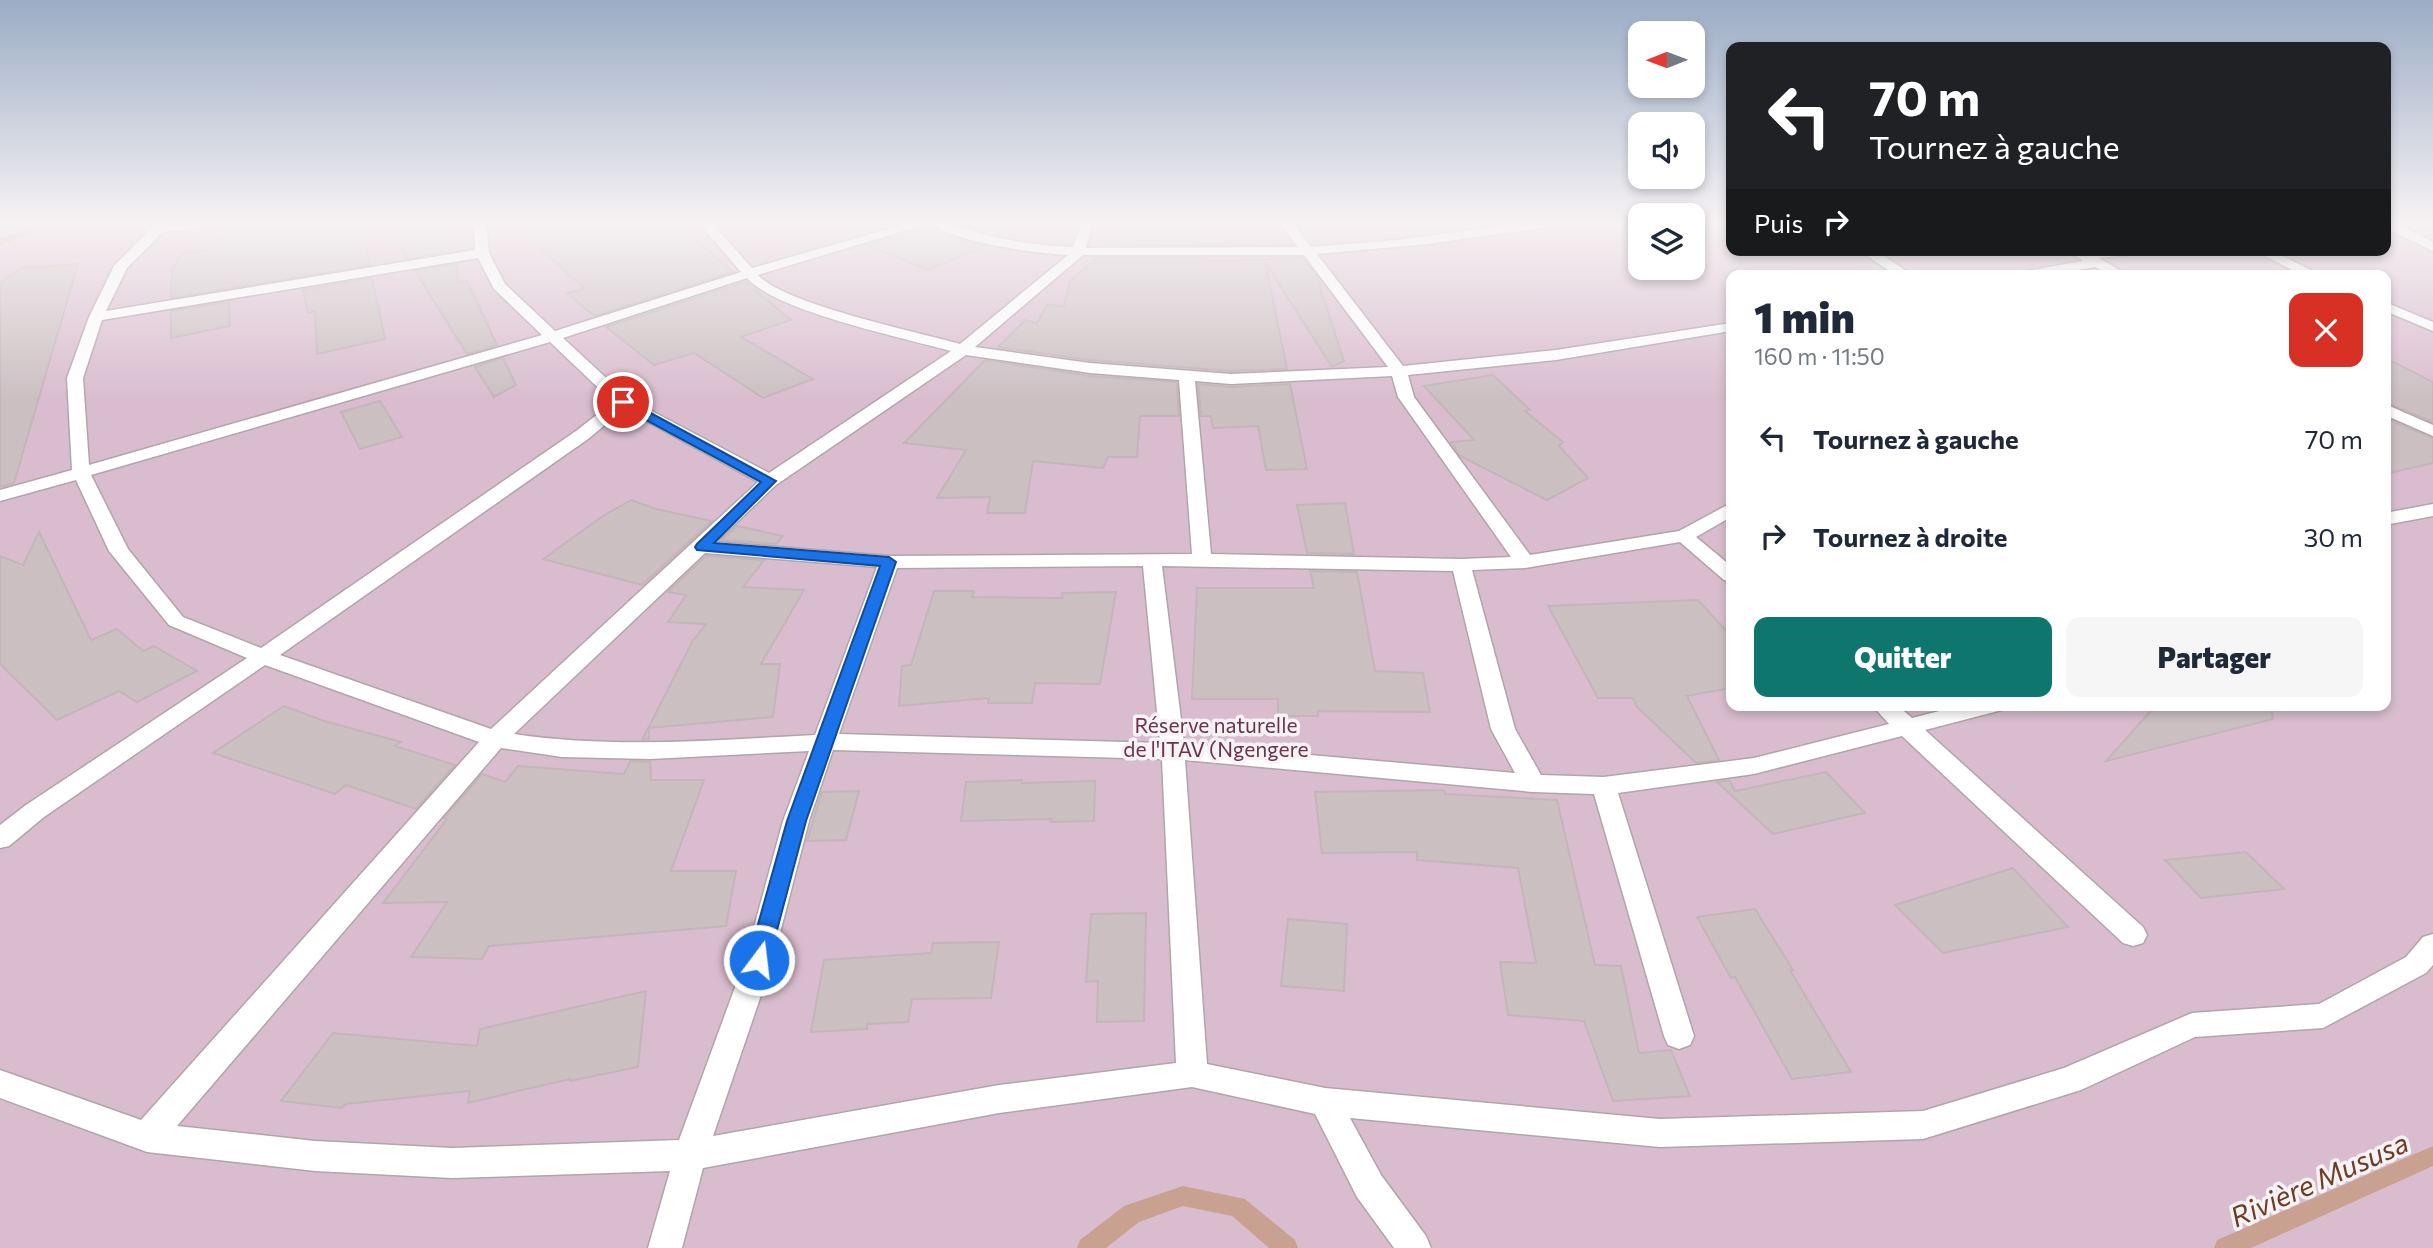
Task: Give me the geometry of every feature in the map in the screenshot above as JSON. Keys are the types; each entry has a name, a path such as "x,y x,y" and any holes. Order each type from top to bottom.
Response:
{"street":[{"path":"114,281 96,317 75,378 81,472 119,551 176,621 263,657 495,739 562,748 650,751 824,742 1174,751 1533,783 1605,786 1754,766 1910,729 1973,711"},
{"path":"96,317 312,281"},
{"path":"497,281 623,402 770,481"},
{"path":"0,496 554,337 725,281"},
{"path":"757,281 788,300 963,350 1090,368 1187,377 1231,379 1399,371 1543,356 1726,331"},
{"path":"148,1137 495,739 770,481 963,350 1045,281"},
{"path":"1330,281 1399,371 1406,397 1525,562"},
{"path":"2391,309 2433,327"},
{"path":"1187,377 1202,560"},
{"path":"0,839 36,811 582,435 623,402"},
{"path":"2391,412 2433,431"},
{"path":"2391,518 2433,510"},
{"path":"702,547 889,562 1202,560 1461,565 1525,562 1684,536 1726,512"},
{"path":"1684,536 1726,572"},
{"path":"1152,561 1174,751 1192,1073"},
{"path":"665,1248 690,1155 759,960 796,821 889,562"},
{"path":"1461,565 1503,729 1533,783"},
{"path":"1890,711 2133,935"},
{"path":"1605,786 1679,1036"},
{"path":"0,1084 148,1137 315,1156 452,1163 690,1155 999,1099 1192,1073 1325,1102 1660,1133 1923,1125 2070,1080 2192,1025 2323,1016 2416,965 2433,945"},
{"path":"1325,1102 1369,1186 1414,1248"}],"green space":[{"name":"Réserve naturelle de l'ITAV (Ngengere","path":"0,281 1726,281 1726,711 2391,711 2391,281 2433,281 2433,1248 0,1248"}],"building":[{"path":"73,281 14,483 0,487 0,283"},
{"path":"172,281 272,281 171,298"},
{"path":"353,281 373,281 385,339 317,354 315,311 308,313 303,290"},
{"path":"421,281 467,281 497,345 467,354"},
{"path":"576,281 704,281 594,316 567,293 585,289"},
{"path":"1070,281 1269,281 1287,369 1231,371 1090,360 998,347 1025,320 1037,323 1047,305 1064,306"},
{"path":"1277,281 1318,281 1344,361 1332,367"},
{"path":"745,282 791,320 741,337 813,379 763,398 694,353 654,365 606,327"},
{"path":"229,302 230,326 171,338 171,311"},
{"path":"503,358 516,385 494,397 475,367"},
{"path":"985,360 1090,376 1177,382 1179,416 1140,416 1137,457 1108,457 1103,468 1033,461 1025,513 987,513 990,497 937,498 966,450 904,443"},
{"path":"2391,361 2433,382 2433,422 2391,404"},
{"path":"1493,375 1530,410 1525,411 1563,442 1559,446 1588,478 1547,500 1460,456 1451,442 1474,440 1424,386"},
{"path":"1198,384 1231,387 1290,384 1307,469 1266,470 1258,426 1213,428 1211,416 1201,416"},
{"path":"380,401 402,437 360,449 341,412"},
{"path":"2391,420 2433,438 2433,463 2391,473"},
{"path":"631,500 656,509 712,521 642,585 543,559 603,516"},
{"path":"1345,503 1354,554 1307,553 1297,505"},
{"path":"737,526 783,536 776,544 722,540"},
{"path":"39,532 91,640 117,629 143,651 154,646 197,671 137,702 119,691 57,720 0,664 0,556 23,565"},
{"path":"706,556 764,560 743,587 804,590 761,664 780,664 773,717 649,728 649,739 642,740 692,642 706,624 668,622 686,595 668,592"},
{"path":"1310,571 1357,572 1375,671 1423,673 1430,712 1318,711 1318,716 1278,716 1278,699 1192,699 1197,588 1314,588"},
{"path":"934,591 974,591 972,597 1062,598 1062,593 1116,592 1100,684 1035,683 1032,703 988,703 989,698 899,706 902,666 911,665"},
{"path":"1698,600 1726,631 1726,689 1687,696 1719,760 1696,763 1637,707 1633,698 1598,698 1548,606"},
{"path":"284,706 324,721 401,742 395,746 455,765 416,809 346,785 335,794 213,753"},
{"path":"2151,711 2272,711 2273,719 2106,761"},
{"path":"630,761 650,762 651,780 704,780 671,871 736,871 726,926 489,946 482,959 411,957 447,902 383,903 447,819 444,818 482,774 505,782 518,766 624,774"},
{"path":"1826,772 1865,813 1773,834 1717,782 1729,780 1735,791"},
{"path":"1022,780 1022,783 1095,781 1094,821 961,821 966,782"},
{"path":"1444,790 1445,794 1557,800 1595,965 1621,966 1639,1053 1671,1050 1690,1096 1613,1101 1584,1021 1508,1015 1500,962 1536,963 1518,868 1417,860 1417,852 1322,853 1315,792"},
{"path":"859,791 846,840 807,841 822,792"},
{"path":"2246,852 2284,889 2201,898 2165,860"},
{"path":"2013,868 2068,927 1943,953 1895,905"},
{"path":"1755,909 1851,1072 1792,1079 1735,977 1731,978 1697,917"},
{"path":"1146,913 1144,1021 1097,1022 1098,981 1086,982 1091,914"},
{"path":"1288,919 1347,924 1344,991 1281,986"},
{"path":"999,942 991,998 912,999 908,1022 867,1024 867,1029 811,1032 824,960 931,953 933,943"},
{"path":"646,991 638,1067 570,1079 468,1103 470,1091 346,1104 342,1108 281,1101 333,1033 477,1046 480,1029"}],"waterway":[{"name":"Rivière Mususa","path":"2225,1248 2433,1156"},
{"name":"Rivière Mususa","path":"1088,1248 1132,1214 1183,1196 1237,1207 1287,1248"}],"route":[{"path":"623,402 770,481 702,547 889,562 796,821 759,960"}]}
